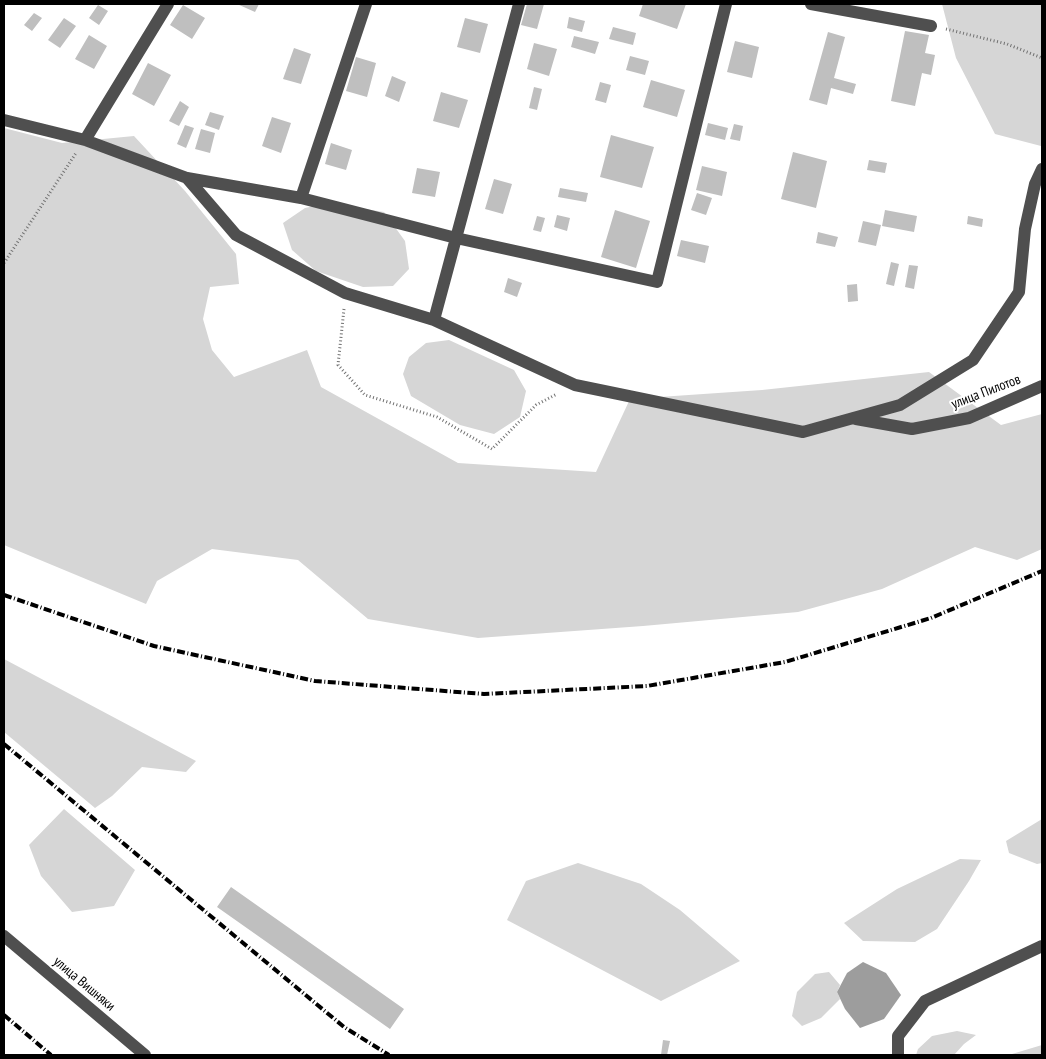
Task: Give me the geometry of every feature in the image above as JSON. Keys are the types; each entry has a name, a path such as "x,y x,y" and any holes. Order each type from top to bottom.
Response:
{"street":[{"path":"85,140 168,4"},
{"path":"301,198 366,4"},
{"path":"434,320 519,4"},
{"path":"4,120 85,140 187,178 301,198 456,238 657,282 726,4"},
{"path":"811,4 863,8 931,26"},
{"path":"187,178 236,236 345,293 434,320 575,385 803,432 900,405 973,360 1018,292 1025,229 1035,184 1042,169"},
{"name":"улица Пилотов","path":"852,418 912,429 969,418 1042,386"},
{"name":"улица Вишняки","path":"4,936 145,1055"},
{"path":"898,1055 898,1036 925,1001 1042,946"}],"path":[{"path":"931,26 1007,44 1042,58"},
{"path":"4,263 85,140"},
{"path":"345,293 338,365 366,395 437,417 492,449 536,405 575,385"}],"shaded area":[{"path":"942,4 1042,4 1041,146 995,134 956,58"},
{"path":"4,128 62,143 134,136 185,191 236,254 239,284 210,287 203,319 212,350 234,377 307,350 321,387 458,463 596,472 630,399 762,390 929,372 1001,425 1042,414 1042,549 1017,560 975,547 882,589 798,612 478,638 368,619 298,560 212,549 157,581 146,604 4,545"},
{"path":"328,203 384,212 405,241 409,269 393,286 363,287 316,271 292,250 283,223 305,208"},
{"path":"449,340 514,370 526,391 520,417 494,434 460,425 411,396 403,374 409,357 426,343"},
{"path":"4,659 196,761 186,772 142,767 112,796 95,808 4,732"},
{"path":"64,809 135,870 114,906 72,912 41,876 29,845"},
{"path":"1042,819 1042,863 1037,864 1009,853 1006,841"},
{"path":"960,859 981,860 937,929 915,942 863,941 844,923 897,889"},
{"path":"578,863 641,884 680,910 740,961 661,1001 507,920 526,881"},
{"path":"863,962 886,973 901,995 884,1019 860,1028 845,1009 837,992 847,973"},
{"path":"829,972 840,985 837,992 840,999 821,1018 802,1026 792,1016 797,992 815,974"},
{"path":"957,1031 976,1035 954,1055 916,1055 918,1049 932,1036"},
{"path":"1042,1045 1042,1055 1002,1055 1012,1054"}],"building":[{"path":"237,4 259,4 255,12"},
{"path":"527,4 544,4 537,29 521,25"},
{"path":"643,4 686,4 677,29 639,16"},
{"path":"98,5 108,11 99,25 89,18"},
{"path":"183,5 205,18 192,39 170,25"},
{"path":"34,13 42,18 32,31 24,25"},
{"path":"569,17 585,21 582,32 567,28"},
{"path":"64,18 76,26 60,48 48,40"},
{"path":"465,18 488,24 480,53 457,47"},
{"path":"613,27 636,33 633,45 609,39"},
{"path":"905,31 929,35 925,53 935,55 931,75 922,73 915,106 891,101"},
{"path":"828,32 845,37 834,78 856,84 853,94 831,88 827,105 809,100"},
{"path":"89,35 107,46 94,69 75,59"},
{"path":"574,36 599,42 595,54 571,47"},
{"path":"735,41 759,47 752,78 727,72"},
{"path":"534,43 557,49 549,76 527,69"},
{"path":"294,48 311,54 301,84 283,79"},
{"path":"630,56 649,61 645,75 626,70"},
{"path":"356,57 376,63 367,97 346,91"},
{"path":"148,63 171,75 154,106 132,94"},
{"path":"392,76 406,82 399,102 385,96"},
{"path":"651,80 685,90 677,117 643,107"},
{"path":"600,82 611,85 606,103 595,100"},
{"path":"534,87 542,89 537,110 529,108"},
{"path":"441,92 468,100 459,128 433,121"},
{"path":"180,101 189,107 179,126 169,121"},
{"path":"210,112 224,116 219,130 205,125"},
{"path":"272,117 291,123 281,153 262,146"},
{"path":"708,123 728,128 725,140 705,135"},
{"path":"734,124 743,126 740,141 730,139"},
{"path":"185,125 194,128 186,148 177,144"},
{"path":"201,129 215,133 210,153 195,149"},
{"path":"611,135 654,147 642,188 600,177"},
{"path":"331,143 352,150 346,170 325,164"},
{"path":"793,152 827,161 816,208 781,199"},
{"path":"869,160 887,163 885,173 867,170"},
{"path":"702,166 727,172 722,196 696,190"},
{"path":"417,168 440,172 435,197 412,193"},
{"path":"494,179 512,184 503,214 485,209"},
{"path":"560,188 588,193 586,202 558,197"},
{"path":"697,193 712,198 706,215 691,210"},
{"path":"615,210 650,221 636,268 601,257"},
{"path":"885,210 917,216 914,232 882,226"},
{"path":"557,215 570,218 567,231 554,227"},
{"path":"537,216 545,218 541,232 533,230"},
{"path":"968,216 983,219 982,227 967,224"},
{"path":"863,221 881,225 876,246 858,242"},
{"path":"818,232 838,237 835,247 816,243"},
{"path":"681,240 709,246 705,263 677,256"},
{"path":"891,262 899,264 894,286 886,284"},
{"path":"909,265 918,266 914,289 905,287"},
{"path":"508,278 522,283 517,297 504,292"},
{"path":"857,284 858,301 848,302 847,285"},
{"path":"231,887 404,1009 390,1029 217,907"},
{"path":"663,1040 670,1041 667,1055 661,1055"}],"railway":[{"path":"4,595 154,646 315,681 484,694 647,686 785,662 931,618 1042,571"},
{"path":"4,744 344,1027 389,1055"},
{"path":"4,1015 51,1055"}]}
